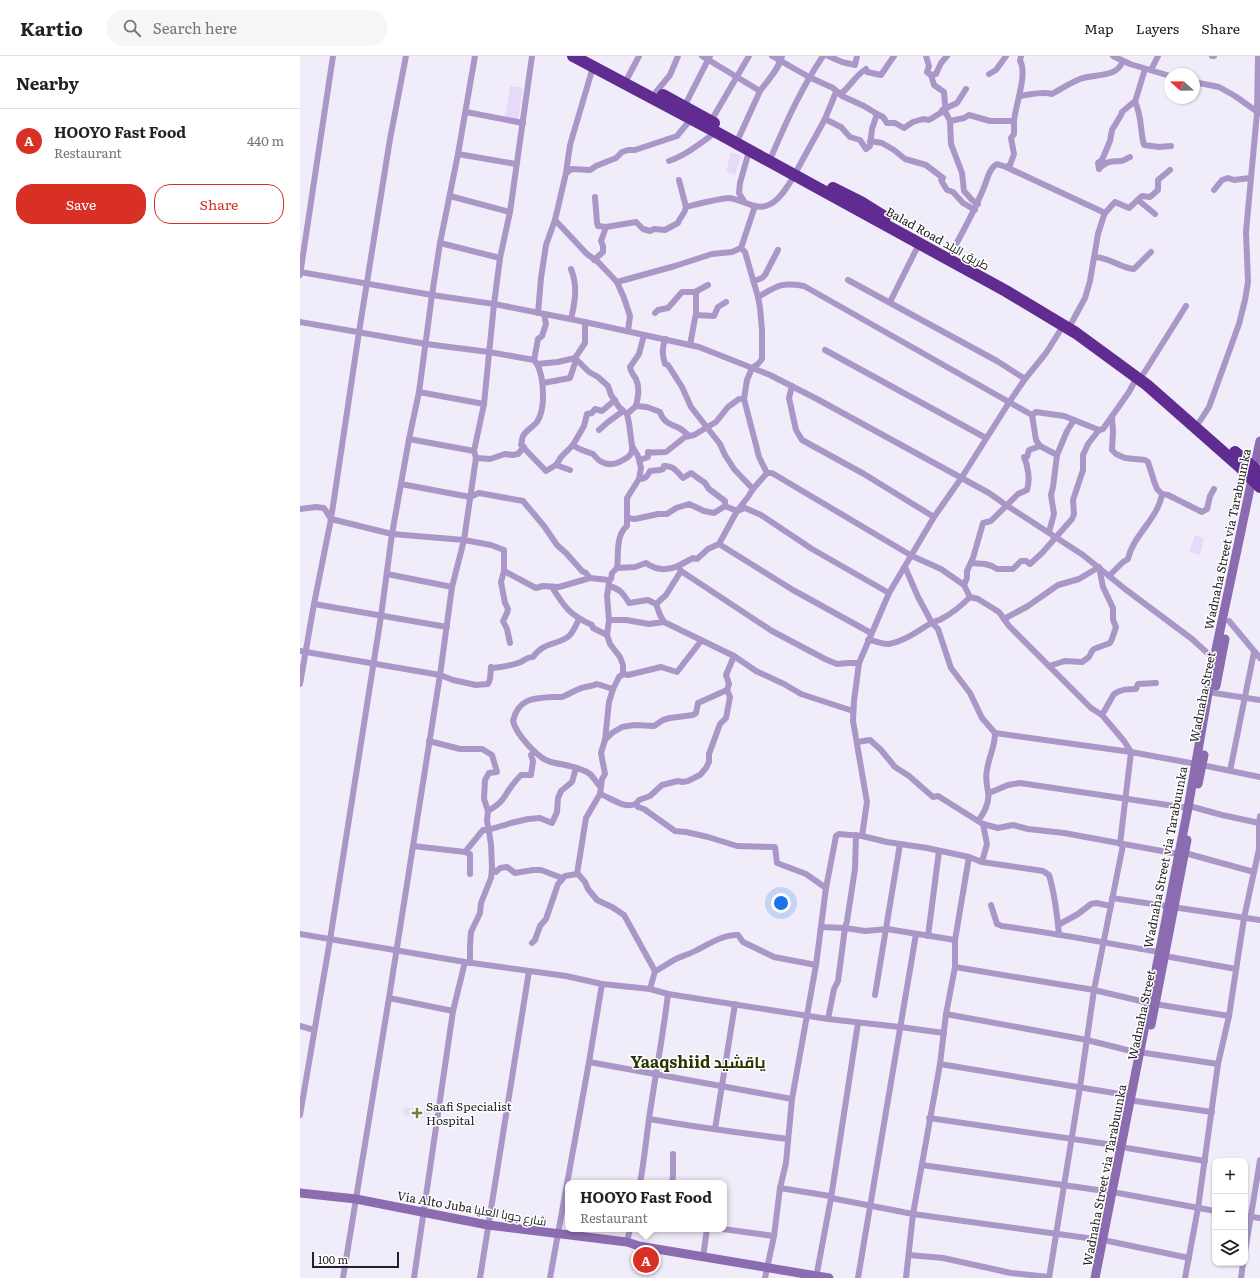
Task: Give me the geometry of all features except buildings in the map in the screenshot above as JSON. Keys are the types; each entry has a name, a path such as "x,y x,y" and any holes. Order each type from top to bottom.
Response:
{"highway":[{"name":"Balad Road طريق البلد","path":"573,56 628,77 684,107 749,152 861,202 904,228 952,252 1010,285 1140,375 1200,421 1258,478"},
{"name":"Balad Road طريق البلد","path":"591,62 691,120 739,136 772,155 796,173 919,244 1068,324"},
{"name":"Balad Road طريق البلد","path":"1140,375 1147,384 1235,462 1258,478"}],"main road":[{"name":"Wadnaha Street via Tarabuunka","path":"1198,768 1214,659 1258,478 1260,441"},
{"name":"Wadnaha Street","path":"1101,1278 1105,1241 1190,807 1258,478"},
{"name":"Via Alto Juba شارع جوبا العليا","path":"300,1193 356,1199 488,1225 627,1242 639,1246 816,1277 830,1278"},
{"name":"Wadnaha Street via Tarabuunka","path":"1096,1278 1105,1241"}],"street":[{"path":"333,56 300,273 494,304 666,339 699,347 770,375 962,477 989,493 1006,506 1083,555 1160,617 1192,639 1214,659"},
{"path":"300,684 303,651 331,519 390,138 406,56"},
{"path":"300,1115 330,940 374,663 392,534 409,438 419,392 440,243 466,112 475,56"},
{"path":"343,1278 440,675 452,587 464,540 476,458 474,451 484,404 500,258 510,212 532,56"},
{"path":"628,77 639,56"},
{"path":"656,92 670,75 678,56"},
{"path":"702,56 709,58 760,91"},
{"path":"669,161 688,151 714,127 736,76 749,56"},
{"path":"772,56 782,58 809,77 833,88 836,92 883,117 887,123 895,123 904,128 913,122 923,119 929,120 957,102 966,90"},
{"path":"772,155 789,115 806,86 809,77 823,56"},
{"path":"828,56 836,60 855,65 857,56"},
{"path":"836,92 842,93 851,85 855,77 866,69 867,72 881,75 894,56"},
{"path":"926,56 929,66 927,72 930,75 934,85 944,92 945,110 950,121 951,144 962,173 964,191 976,207"},
{"path":"930,75 936,74 941,63 947,56"},
{"path":"990,74 996,70 1006,56"},
{"path":"1006,167 1010,165 1014,157 1011,138 1014,134 1014,114 1019,96 1022,73 1021,56"},
{"path":"1113,56 1123,61 1164,74"},
{"path":"1130,157 1121,161 1115,160 1107,163 1099,169 1098,163 1102,160 1110,141 1112,130 1122,112 1135,101 1148,69 1158,56"},
{"path":"1200,421 1209,407 1239,324 1248,282 1246,232 1250,195 1250,178 1259,113 1258,56"},
{"path":"684,107 709,58"},
{"path":"739,136 760,91 774,73 782,58"},
{"path":"1019,96 1046,92 1052,94 1082,78 1088,76 1099,76 1116,71 1121,67 1123,61"},
{"path":"538,313 546,245 555,220 566,173 570,145 591,62"},
{"path":"849,64 862,72"},
{"path":"1200,83 1220,87 1259,113"},
{"path":"686,207 728,198 744,201 761,207 768,205 779,198 796,173 825,119 836,92"},
{"path":"1135,101 1141,123 1144,145 1159,147 1170,146"},
{"path":"466,112 523,123"},
{"path":"825,119 841,128 850,137 860,140 866,149 870,146 872,129 877,114"},
{"path":"950,121 964,118 969,115 990,121 1014,121"},
{"path":"566,173 572,170 590,170 616,158 622,152 635,150 677,136 691,120"},
{"path":"870,141 882,143 894,150 904,159 922,164 934,170 943,178 941,180 947,190 953,192 963,203 976,207"},
{"path":"744,201 739,193 749,152"},
{"path":"458,154 516,164"},
{"path":"952,252 976,207 990,172 996,164 1006,167 1105,213"},
{"path":"828,1019 834,989 838,981 859,836 867,802 853,721 853,711 859,663 868,640 889,593 934,517 962,477 1025,379 1068,324 1085,298 1095,257 1098,234 1105,213 1115,202 1129,208 1142,196 1150,196 1158,190 1158,180 1170,170"},
{"path":"1214,190 1222,180 1228,178 1234,180 1250,178"},
{"path":"595,197 598,226 606,227 636,222 643,229 650,231 654,229 665,230 678,223 679,219 685,213 686,207 679,180"},
{"path":"450,196 510,212"},
{"path":"1138,200 1155,214"},
{"path":"617,282 712,254 732,252 741,248 755,206"},
{"path":"555,220 587,254 617,282 630,316 628,331"},
{"path":"594,260 603,252 601,241 606,227"},
{"path":"440,243 500,258"},
{"path":"890,302 919,244"},
{"path":"741,248 745,252 754,281 758,297 762,330 762,359 752,368 747,380 744,399 759,457 767,473"},
{"path":"754,281 765,275 778,250"},
{"path":"1095,257 1107,258 1128,268 1134,269 1151,252"},
{"path":"571,270 576,287 571,319"},
{"path":"848,280 997,361 1025,379"},
{"path":"758,297 776,287 785,284 804,286 1010,401 1032,415 1036,440 1040,446 1057,455"},
{"path":"655,313 658,310 668,308 682,292 694,292 708,285"},
{"path":"690,345 696,315 696,294 694,292"},
{"path":"696,315 714,316 718,307 726,302"},
{"path":"971,563 985,564 1002,570 1012,569 1021,561 1026,561 1030,564 1072,520 1074,514 1073,500 1083,470 1083,455 1088,444 1099,430 1104,429 1112,418 1186,306"},
{"path":"544,314 546,324 542,336 538,339 536,362 540,369 543,383 543,394 537,422 522,436 521,445 546,471 548,471 556,465 561,457 573,445 584,426 587,414 592,413 595,409 602,411 615,400"},
{"path":"300,322 426,344 489,352 536,362 558,362 576,359"},
{"path":"543,383 570,378 576,359 585,343 585,322"},
{"path":"636,406 638,387 635,378 631,374 630,367 639,354 644,335"},
{"path":"666,339 662,345 662,355 665,364 668,365 682,387 691,406 720,444 734,469 753,489"},
{"path":"825,350 986,438"},
{"path":"573,445 610,465 628,458 632,453 630,423 625,413 611,395 608,386 598,377 589,372 576,359"},
{"path":"792,386 789,398 796,430 802,440 864,474 934,517"},
{"path":"419,392 484,404"},
{"path":"640,460 648,457 648,452 666,452 686,437 716,422 728,407 739,399 744,399"},
{"path":"599,430 608,422 636,406 647,407 660,412 662,417 670,425 680,428 689,436"},
{"path":"1032,415 1036,412 1064,416 1099,430"},
{"path":"1112,418 1112,450 1116,454 1125,458 1140,459 1148,462 1154,481 1162,494 1168,495 1202,512 1208,509 1210,496 1214,489"},
{"path":"1048,532 1054,514 1051,495 1057,455 1067,431 1074,420"},
{"path":"409,438 474,451"},
{"path":"623,674 623,665 620,657 610,644 607,635 610,620 608,583 611,579 612,573 617,568 619,540 627,526 627,498 639,479 641,468 640,460 632,446"},
{"path":"964,585 967,571 980,539 983,523 991,521 1018,494 1027,490 1027,465 1024,457 1027,457 1029,450 1040,446"},
{"path":"476,458 490,459 505,454 518,454 524,447"},
{"path":"556,465 570,470"},
{"path":"639,479 644,479 648,476 650,471 660,471 664,466 668,466 676,470 683,478 691,473 705,482 709,489 725,501 725,506"},
{"path":"656,604 666,595 679,569 693,558 697,559 708,549 719,544 737,511 767,473"},
{"path":"767,473 772,473 778,476 912,556 941,569 964,585 970,597 978,599 999,612 1009,626 1091,708 1102,715 1124,741 1131,752 1121,844 1094,990 1049,1278 1011,1273 943,1258 909,1255"},
{"path":"401,484 470,497 480,493 523,501 544,526 557,545 590,578"},
{"path":"1109,576 1128,559 1133,547 1149,523 1162,494"},
{"path":"627,518 635,519 658,514 666,514 676,508 690,504 704,511 714,513 725,506"},
{"path":"725,506 737,511 745,508 761,515 812,549 889,593"},
{"path":"300,509 324,508 331,519 392,534 464,540 491,545 504,550 504,571 501,582 505,603 508,609 503,621 507,629 510,643"},
{"path":"719,544 793,590 871,633"},
{"path":"617,568 635,567 646,564 652,567 670,570 679,569 772,631 825,659 837,664 848,662 859,663"},
{"path":"905,567 918,597 932,623 938,629 951,668 970,693 982,718 995,733 1131,752 1198,768 1230,771 1260,777"},
{"path":"1004,619 1028,606 1058,585 1079,579 1099,567"},
{"path":"1049,666 1066,661 1082,662 1089,657 1094,649 1110,643 1116,627 1113,608 1103,587 1099,567"},
{"path":"504,571 532,586 540,588 543,586 559,587 590,578 608,583 622,592 629,603 648,600 656,604 664,622"},
{"path":"386,574 452,587"},
{"path":"552,587 564,606 579,619 592,625 593,628 607,635"},
{"path":"868,640 888,644 907,638 932,623 942,619 970,597"},
{"path":"314,604 447,627"},
{"path":"303,651 440,675 452,680 476,686 488,684 491,667 501,667 522,661 528,657 533,657 536,652 544,646 566,638 570,635 579,619"},
{"path":"610,620 626,620 649,624 664,622 734,656 756,671 801,694 853,711"},
{"path":"1229,621 1260,658"},
{"path":"577,874 586,818 600,790 605,774 601,752 605,740 609,702 612,689 619,677 623,674 628,675 660,667 677,672 701,640"},
{"path":"1230,771 1254,652"},
{"path":"612,689 597,684 580,688 560,697 540,698 522,703 514,717 514,725 519,734 535,752 549,761 576,768 588,773 593,777 600,790 621,804 631,806 636,804 639,800 648,797 664,784 678,781 688,781 700,775 706,768 709,762 709,754 720,724 726,718 730,697 727,690 729,684 726,675 734,656"},
{"path":"1102,715 1114,694 1117,692 1126,689 1136,689 1138,684 1156,683"},
{"path":"605,740 612,733 622,727 634,725 654,726 663,720 670,718 693,715 696,713 698,703 727,690"},
{"path":"1214,693 1260,700"},
{"path":"982,862 987,844 980,822 988,804 989,793 985,778 993,749 995,733"},
{"path":"857,742 870,740 881,750 895,767 912,778 933,797 938,796 980,822 998,828 1013,825 1028,829 1064,833 1181,854 1254,872"},
{"path":"414,1278 453,1011 468,963 471,932 480,913 481,903 492,868 491,844 487,820 488,811 484,799 485,780 489,773 497,772 492,755 482,750 455,748 429,741"},
{"path":"488,811 496,807 505,797 511,785 521,775 532,775 533,761 531,755 535,752"},
{"path":"465,852 483,830 528,819 540,818 552,823 557,812 558,798 561,791 572,782 576,768"},
{"path":"989,793 1008,785 1020,783 1190,807 1259,823"},
{"path":"636,804 674,831 708,837 737,846 775,847 777,863 806,874 826,888"},
{"path":"1185,1278 1198,1208 1218,1064 1229,1016 1244,918 1259,849 1260,816"},
{"path":"765,1278 774,1236 780,1188 786,1163 792,1099 816,965 826,888 836,836 839,834 859,836 927,848 969,857 982,862 1043,870 1049,875 1055,895 1059,934"},
{"path":"875,995 900,844"},
{"path":"413,846 465,852 470,854 470,874"},
{"path":"928,936 939,851"},
{"path":"906,1278 913,1214 929,1118 940,1064 946,1014 954,967 955,940 969,857"},
{"path":"492,868 496,872 500,868 507,867 515,873 541,870 562,878"},
{"path":"532,943 540,926 546,918 558,884 562,878 569,874 577,874 585,882 588,889 597,900 624,915 655,971 650,989"},
{"path":"1112,898 1260,920"},
{"path":"1058,925 1078,914 1091,904 1096,903 1110,906"},
{"path":"991,905 997,924 1002,926 1059,934 1236,969"},
{"path":"821,927 865,931 886,929 955,940"},
{"path":"300,934 468,963 566,976 602,984 650,989 668,994 828,1019 900,1026 944,1033"},
{"path":"655,971 668,965 673,960 732,934 738,935 743,942 774,957 816,965"},
{"path":"858,1278 916,934"},
{"path":"954,967 1094,990 1152,1004 1229,1016"},
{"path":"480,1278 529,971"},
{"path":"568,1180 602,984"},
{"path":"640,1180 668,994"},
{"path":"389,998 453,1011"},
{"path":"716,1129 735,1004"},
{"path":"946,1014 1087,1040 1142,1053 1218,1064"},
{"path":"816,1277 831,1197 858,1023"},
{"path":"300,1026 314,1030"},
{"path":"589,1062 792,1099"},
{"path":"940,1064 1080,1087 1212,1112"},
{"path":"929,1118 1124,1147 1205,1161"},
{"path":"649,1119 697,1128 716,1129 788,1139"},
{"path":"672,1180 673,1154"},
{"path":"1260,1160 1248,1216 1260,1218"},
{"path":"922,1165 1064,1185 1212,1210"},
{"path":"780,1188 913,1214 1056,1233 1189,1258"},
{"path":"550,1278 565,1195"},
{"path":"727,1230 774,1236"},
{"path":"627,1242 629,1232"},
{"path":"703,1257 707,1232"},
{"path":"1241,1278 1243,1266"}],"shaded area":[{"path":"510,86 523,88 518,119 505,117"},
{"path":"731,152 741,156 735,175 726,172"},
{"path":"1195,535 1204,538 1200,555 1189,552"},
{"name":"Saafi Specialist Hospital","path":"404,1107 431,1111 430,1119 403,1115"}],"place":[{"name":"Saafi Specialist Hospital","path":"417,1113"},
{"name":"HOOYO Fast Food","path":"646,1260"}],"district":[{"name":"Yaaqshiid ياقشيد","path":"698,1061"}]}
